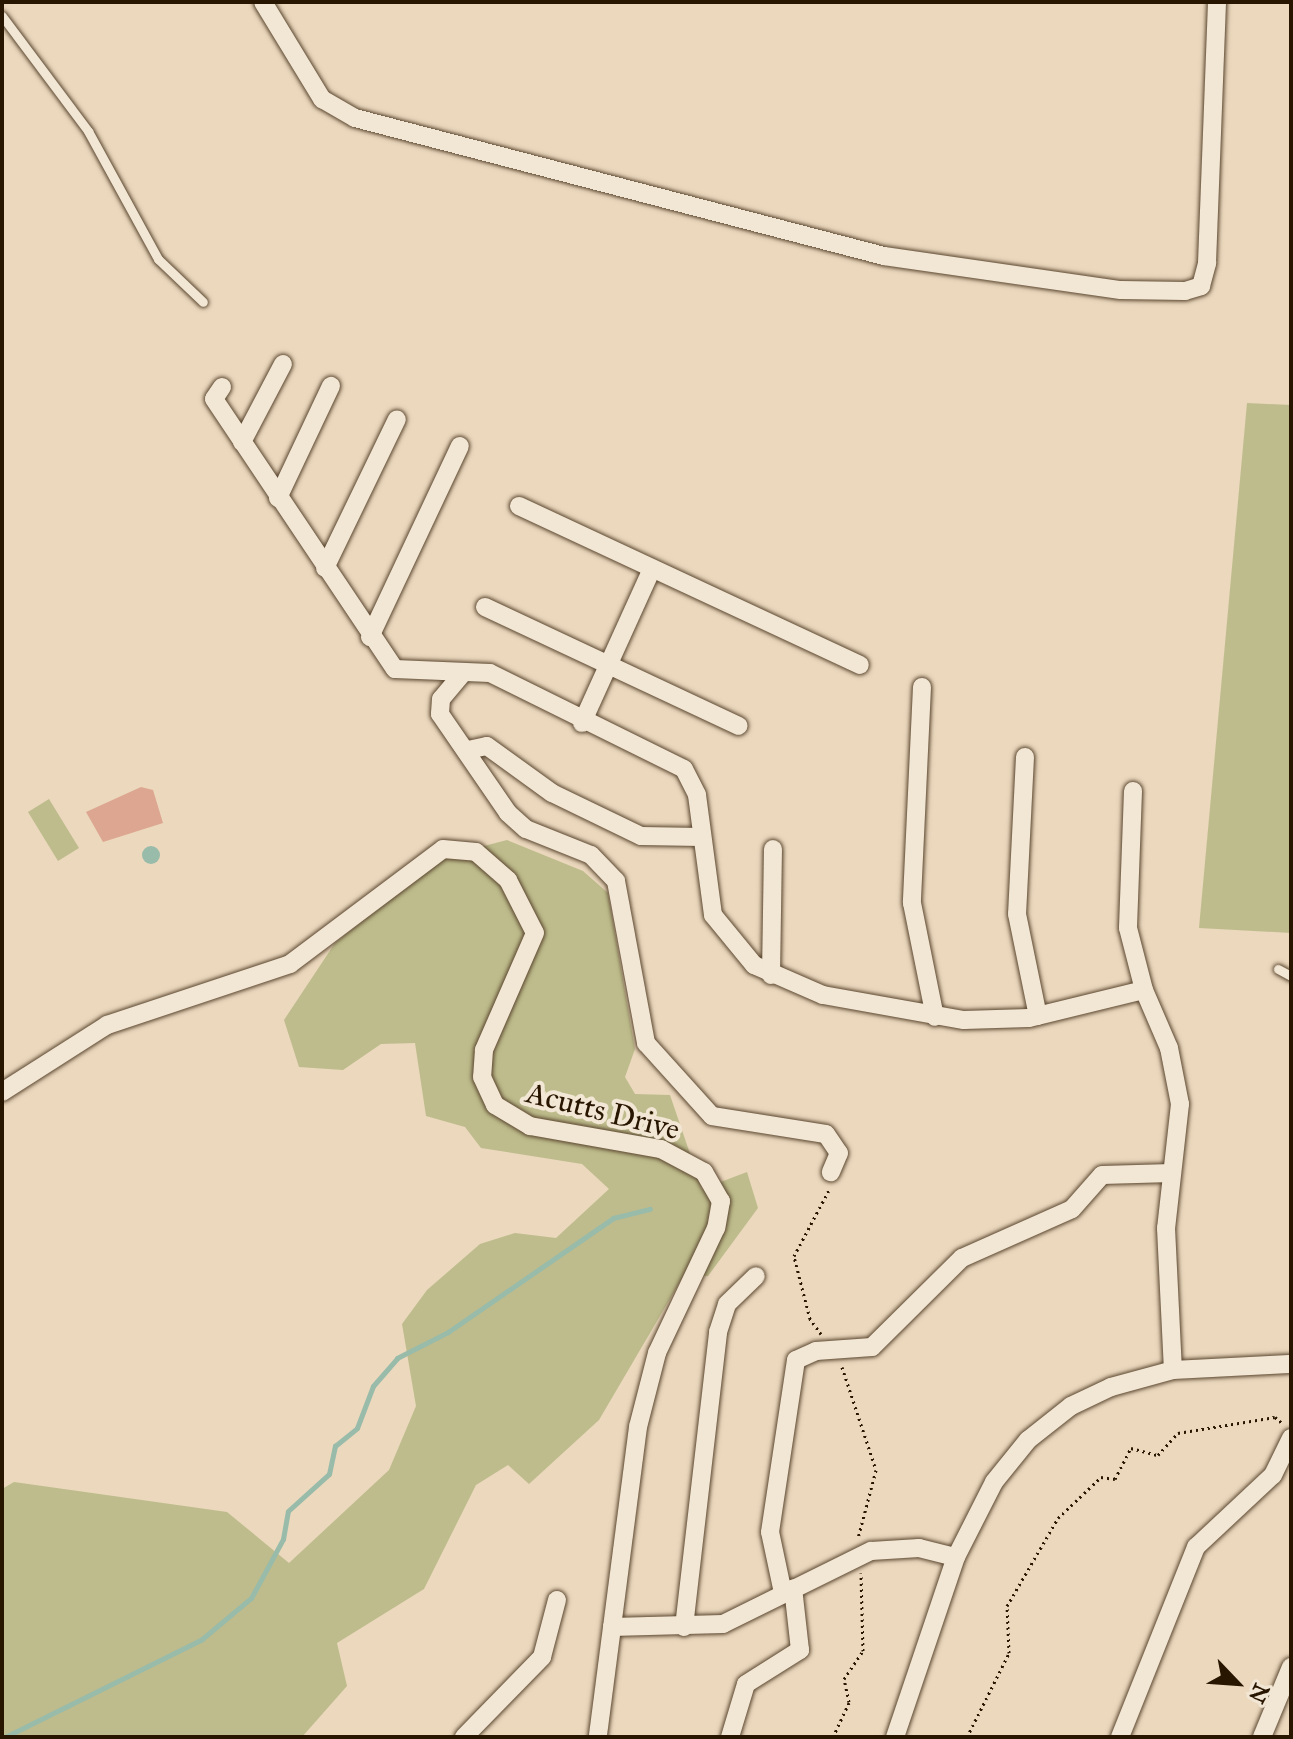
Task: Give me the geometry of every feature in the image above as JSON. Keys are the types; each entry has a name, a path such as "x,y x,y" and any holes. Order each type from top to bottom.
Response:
{"street":[{"path":"263,2 322,99 355,118 884,256 1121,290 1185,291 1201,286 1207,263 1217,2"},
{"path":"242,442 283,364"},
{"path":"278,498 331,386"},
{"path":"222,387 214,399 370,637 401,673 463,673 499,677 582,723 679,764 695,787 718,925 734,949 771,975 823,995 935,1017 1038,1016 1144,990"},
{"path":"325,568 397,419"},
{"path":"370,637 460,446"},
{"path":"519,506 860,665"},
{"path":"582,723 652,569"},
{"path":"485,607 739,726"},
{"path":"463,673 442,697 440,714 515,820 591,855 616,881 644,1038 653,1051 712,1116 826,1134 839,1153 831,1172"},
{"path":"922,687 912,903 935,1017"},
{"path":"468,750 487,746 552,793 641,836 701,837"},
{"path":"1025,757 1017,914 1038,1016"},
{"path":"1133,791 1128,928 1144,990 1176,1072 1166,1243 1173,1370"},
{"name":"Acutts Drive","path":"2,1092 107,1025 241,985 303,957 432,855 453,846 476,852 520,896 535,933 484,1050 482,1077 495,1105 530,1126 661,1149 699,1167 719,1195 716,1228 674,1309 646,1392 598,1737"},
{"path":"771,975 773,849"},
{"path":"730,1737 746,1684 800,1650 788,1590 770,1543 786,1393 796,1360 872,1347 962,1258 1072,1209 1102,1175 1172,1173"},
{"path":"684,1627 718,1332 727,1304 756,1276"},
{"path":"895,1737 956,1557 994,1482 1028,1440 1083,1399 1173,1370 1290,1361"},
{"path":"1120,1737 1196,1547 1273,1475 1291,1441"},
{"path":"612,1627 684,1627 732,1621 850,1559 912,1547 956,1557"},
{"path":"464,1737 542,1657 557,1600"},
{"path":"1262,1737 1291,1667"}],"lane":[{"path":"2,16 88,131 158,259 203,302"},
{"path":"1278,969 1291,976"}],"path":[{"path":"831,1172 830,1190 794,1256 810,1319 835,1351 876,1470 865,1530 846,1551 866,1578 863,1651 844,1679 849,1702 833,1737"},
{"path":"967,1737 1009,1653 1007,1606 1058,1518 1101,1477 1115,1479 1131,1448 1158,1455 1178,1433 1275,1417 1291,1441"}],"shaded area":[{"path":"1247,403 1291,405 1291,933 1199,928"},
{"path":"49,799 79,848 58,861 28,812"},
{"path":"507,840 583,871 608,893 635,1049 625,1077 635,1094 670,1095 702,1189 747,1172 758,1208 708,1276 684,1275 599,1420 529,1484 508,1465 476,1485 424,1589 337,1643 347,1686 302,1737 2,1737 2,1489 14,1482 227,1512 289,1563 389,1470 416,1406 402,1324 427,1290 480,1244 515,1233 556,1238 609,1189 582,1164 481,1148 465,1127 426,1116 415,1043 381,1044 343,1070 299,1067 284,1020 335,943 442,857"},
{"path":"151,846 160,855 151,864 142,855"}],"building":[{"path":"141,787 153,790 163,823 103,842 86,812"}],"waterway":[{"path":"5,1737 202,1639 251,1598 283,1539 288,1511 329,1474 335,1446 357,1428 373,1386 397,1358 448,1332 613,1218 650,1209"}]}
